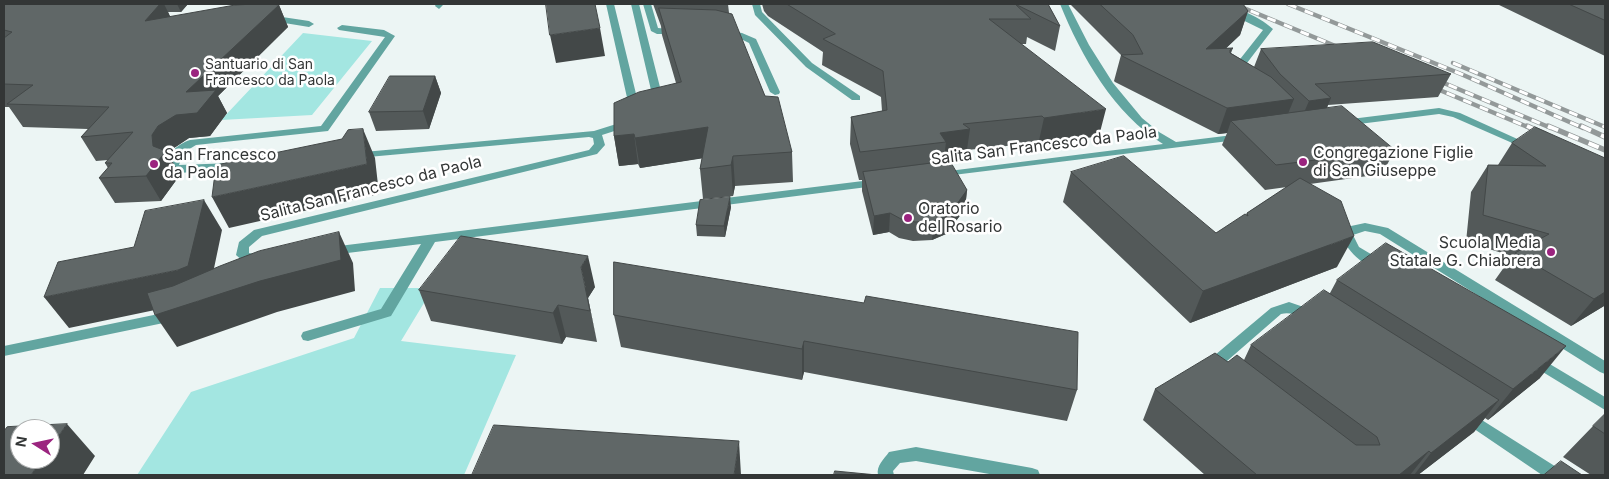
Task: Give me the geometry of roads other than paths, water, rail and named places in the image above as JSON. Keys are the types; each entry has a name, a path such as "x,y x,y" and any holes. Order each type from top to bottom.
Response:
{"street":[{"path":"610,4 633,102"},
{"path":"635,4 657,110"},
{"path":"647,4 654,29 664,32 686,32"},
{"path":"756,4 758,13 809,66 856,98"},
{"path":"1064,4 1116,97 1159,138 1175,146"},
{"path":"1214,4 1245,16 1268,29 1241,66 1256,84"},
{"path":"261,16 309,24"},
{"path":"248,165 178,170 173,167 173,161 179,150 194,142 316,132 324,129 390,36 384,32 342,28"},
{"path":"712,32 739,35 753,41 775,92"},
{"path":"1336,124 1443,111 1544,153"},
{"path":"595,134 642,117"},
{"name":"Salita San Francesco da Paola","path":"273,258 249,259 242,255 243,245 258,234 593,152 600,145 595,134 348,156"},
{"name":"Salita San Francesco da Paola","path":"926,177 1250,136"},
{"path":"320,252 886,182"},
{"path":"1396,276 1355,250 1347,242 1347,234 1352,229 1362,227 1384,231 1605,368"},
{"path":"308,336 386,313 431,238"},
{"path":"1230,383 1218,370 1220,359 1276,310 1289,307 1310,314 1327,325"},
{"path":"4,351 188,313"},
{"path":"1522,352 1605,404"},
{"path":"1457,411 1555,475"},
{"path":"886,475 885,470 894,457 916,454 1032,475"}],"railway":[{"path":"1234,4 1345,50"},
{"path":"1288,4 1461,74 1583,128"},
{"path":"1453,63 1605,127"},
{"path":"1432,78 1551,128"},
{"path":"1430,86 1530,128"},
{"path":"1527,126 1545,134"},
{"path":"1548,126 1605,150"},
{"path":"1581,126 1605,137"}],"place":[{"name":"Santuario di San Francesco da Paola","path":"195,73"},
{"name":"Congregazione Figlie di San Giuseppe","path":"1303,162"},
{"name":"San Francesco da Paola","path":"154,164"},
{"name":"Oratorio del Rosario","path":"908,218"},
{"name":"Scuola Media Statale G. Chiabrera","path":"1551,252"}]}
